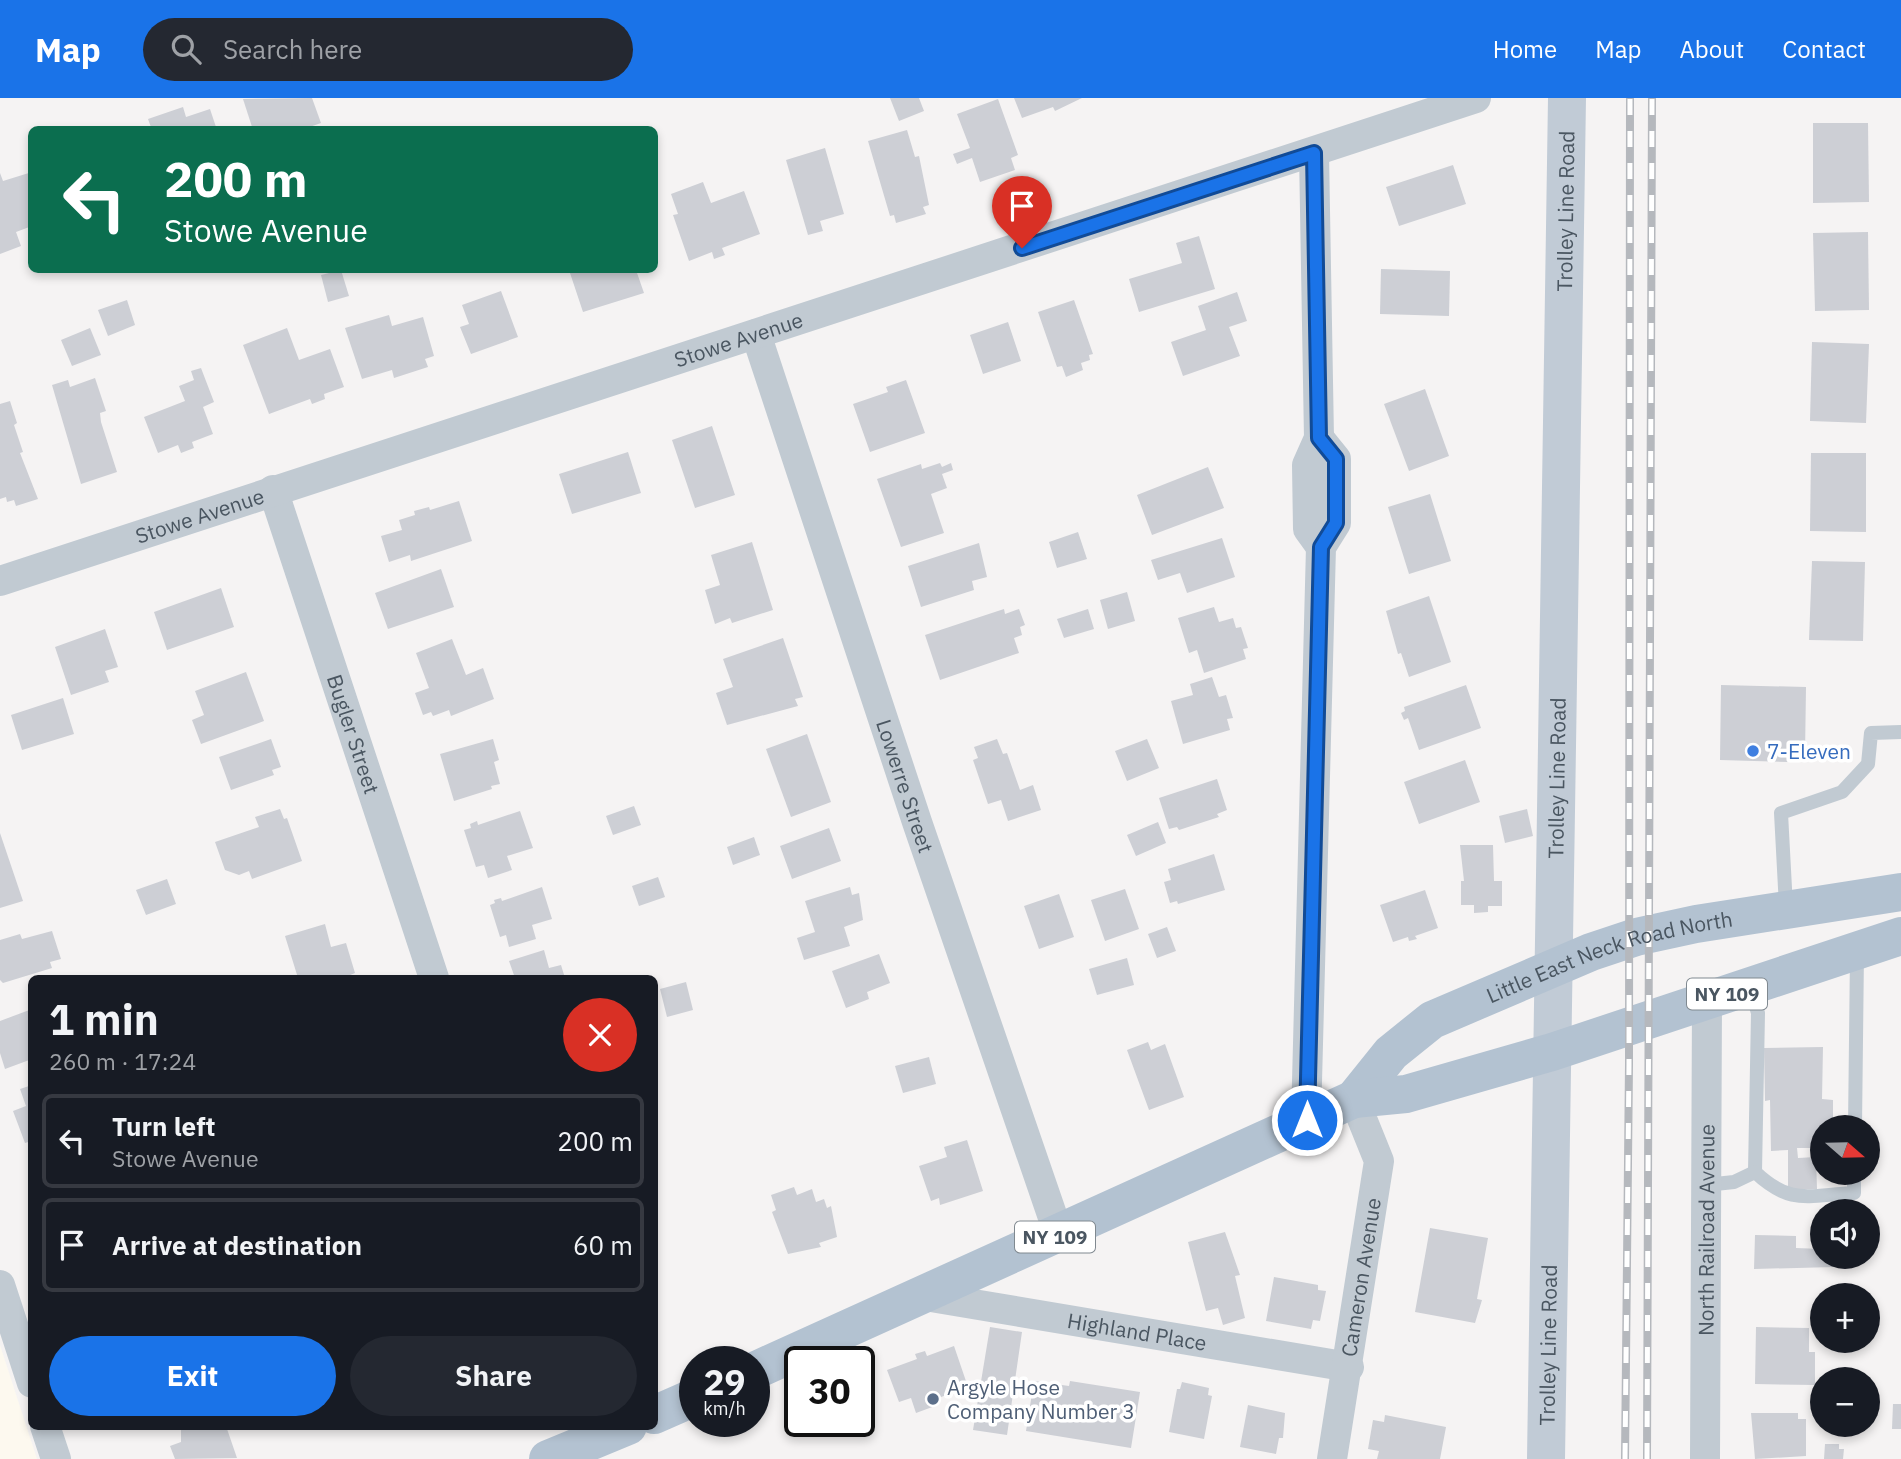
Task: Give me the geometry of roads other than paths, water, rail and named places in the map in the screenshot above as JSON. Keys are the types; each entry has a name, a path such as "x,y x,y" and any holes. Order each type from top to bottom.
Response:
{"main road":[{"name":"Trolley Line Road","path":"1546,1459 1567,98"},
{"name":"Little East Neck Road North","path":"1354,1099 1391,1053 1432,1020 1591,951 1636,937 1786,909 1901,892"},
{"name":"Little East Neck Road North","path":"770,1364 925,1296 1354,1099 1406,1094 1552,1052 1901,936"},
{"path":"658,1413 679,1404"},
{"path":"548,1459 583,1435 608,1430"}],"street":[{"name":"Stowe Avenue","path":"0,582 1476,98"},
{"path":"1307,1120 1321,547 1308,528 1307,516 1307,465 1319,438 1314,153"},
{"name":"Lowerre Street","path":"757,334 917,822 1059,1235"},
{"name":"Bugler Street","path":"274,490 433,975"},
{"name":"North Railroad Avenue","path":"1704,1459 1707,1000"},
{"name":"Cameron Avenue","path":"1332,1459 1349,1367 1379,1161 1354,1099"},
{"path":"0,1285 28,1371"},
{"name":"Highland Place","path":"925,1296 1349,1367"},
{"path":"47,1430 56,1459"}],"lane":[{"path":"1786,909 1781,813 1842,792 1868,764 1871,733 1901,732"},
{"path":"1855,1115 1857,951"},
{"path":"1750,986 1758,1013 1755,1172 1772,1188 1787,1196 1854,1194 1854,1185"},
{"path":"1706,1185 1734,1182 1755,1172"}],"railway":[{"path":"1625,1459 1629,1064 1630,98"},
{"path":"1647,1459 1652,98"}],"place":[{"name":"7-Eleven","path":"1753,751"},
{"name":"Argyle Hose Company Number 3","path":"933,1399"}]}
